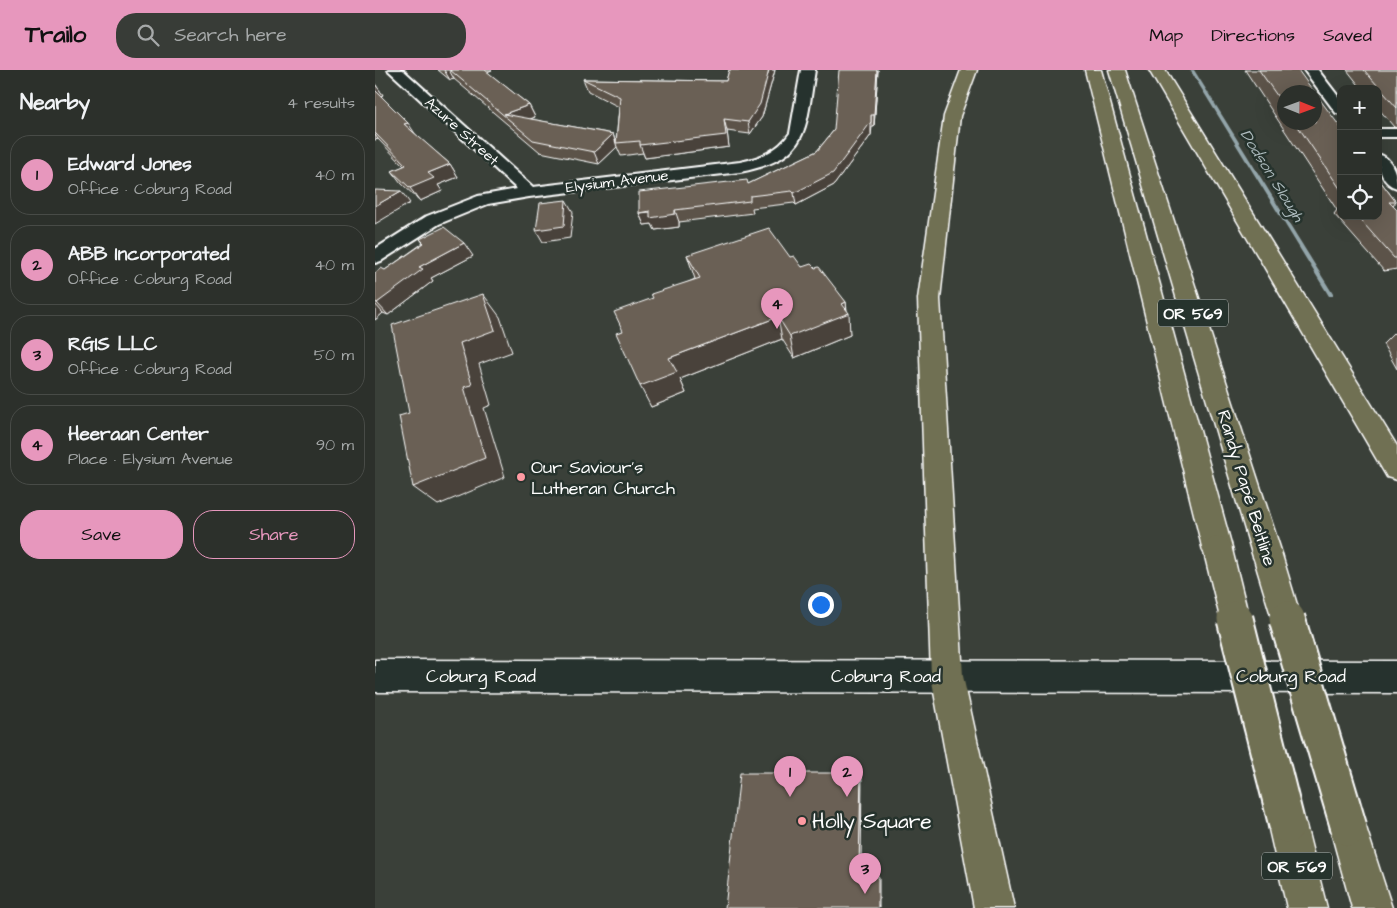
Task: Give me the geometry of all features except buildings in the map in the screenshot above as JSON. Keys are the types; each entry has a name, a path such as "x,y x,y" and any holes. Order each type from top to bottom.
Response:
{"highway":[{"path":"969,70 952,116 929,299 947,676 994,908"},
{"name":"OR 569","path":"1093,70 1218,551 1307,908"},
{"name":"Randy Papé Beltline","path":"1117,70 1268,557 1372,908"},
{"path":"1157,70 1397,470"}],"main road":[{"name":"Coburg Road","path":"375,676 1397,676"}],"street":[{"name":"Azure Street","path":"395,70 529,192"},
{"name":"Elysium Avenue","path":"375,257 433,220 484,200 529,192 740,167 766,162 786,150 793,142 797,133 808,70"},
{"path":"1311,70 1337,105"},
{"path":"1382,133 1397,133"},
{"path":"1382,163 1397,183"},
{"path":"484,200 503,182 505,175 503,168"}],"waterway":[{"name":"Dodson Slough","path":"1192,70 1331,295"}],"place":[{"name":"Heeraan Center","path":"777,329"},
{"name":"Our Saviour's Lutheran Church","path":"521,477"},
{"name":"Edward Jones","path":"790,797"},
{"name":"ABB Incorporated","path":"847,797"},
{"name":"Holly Square","path":"802,821"},
{"name":"RGIS LLC","path":"865,894"}]}
